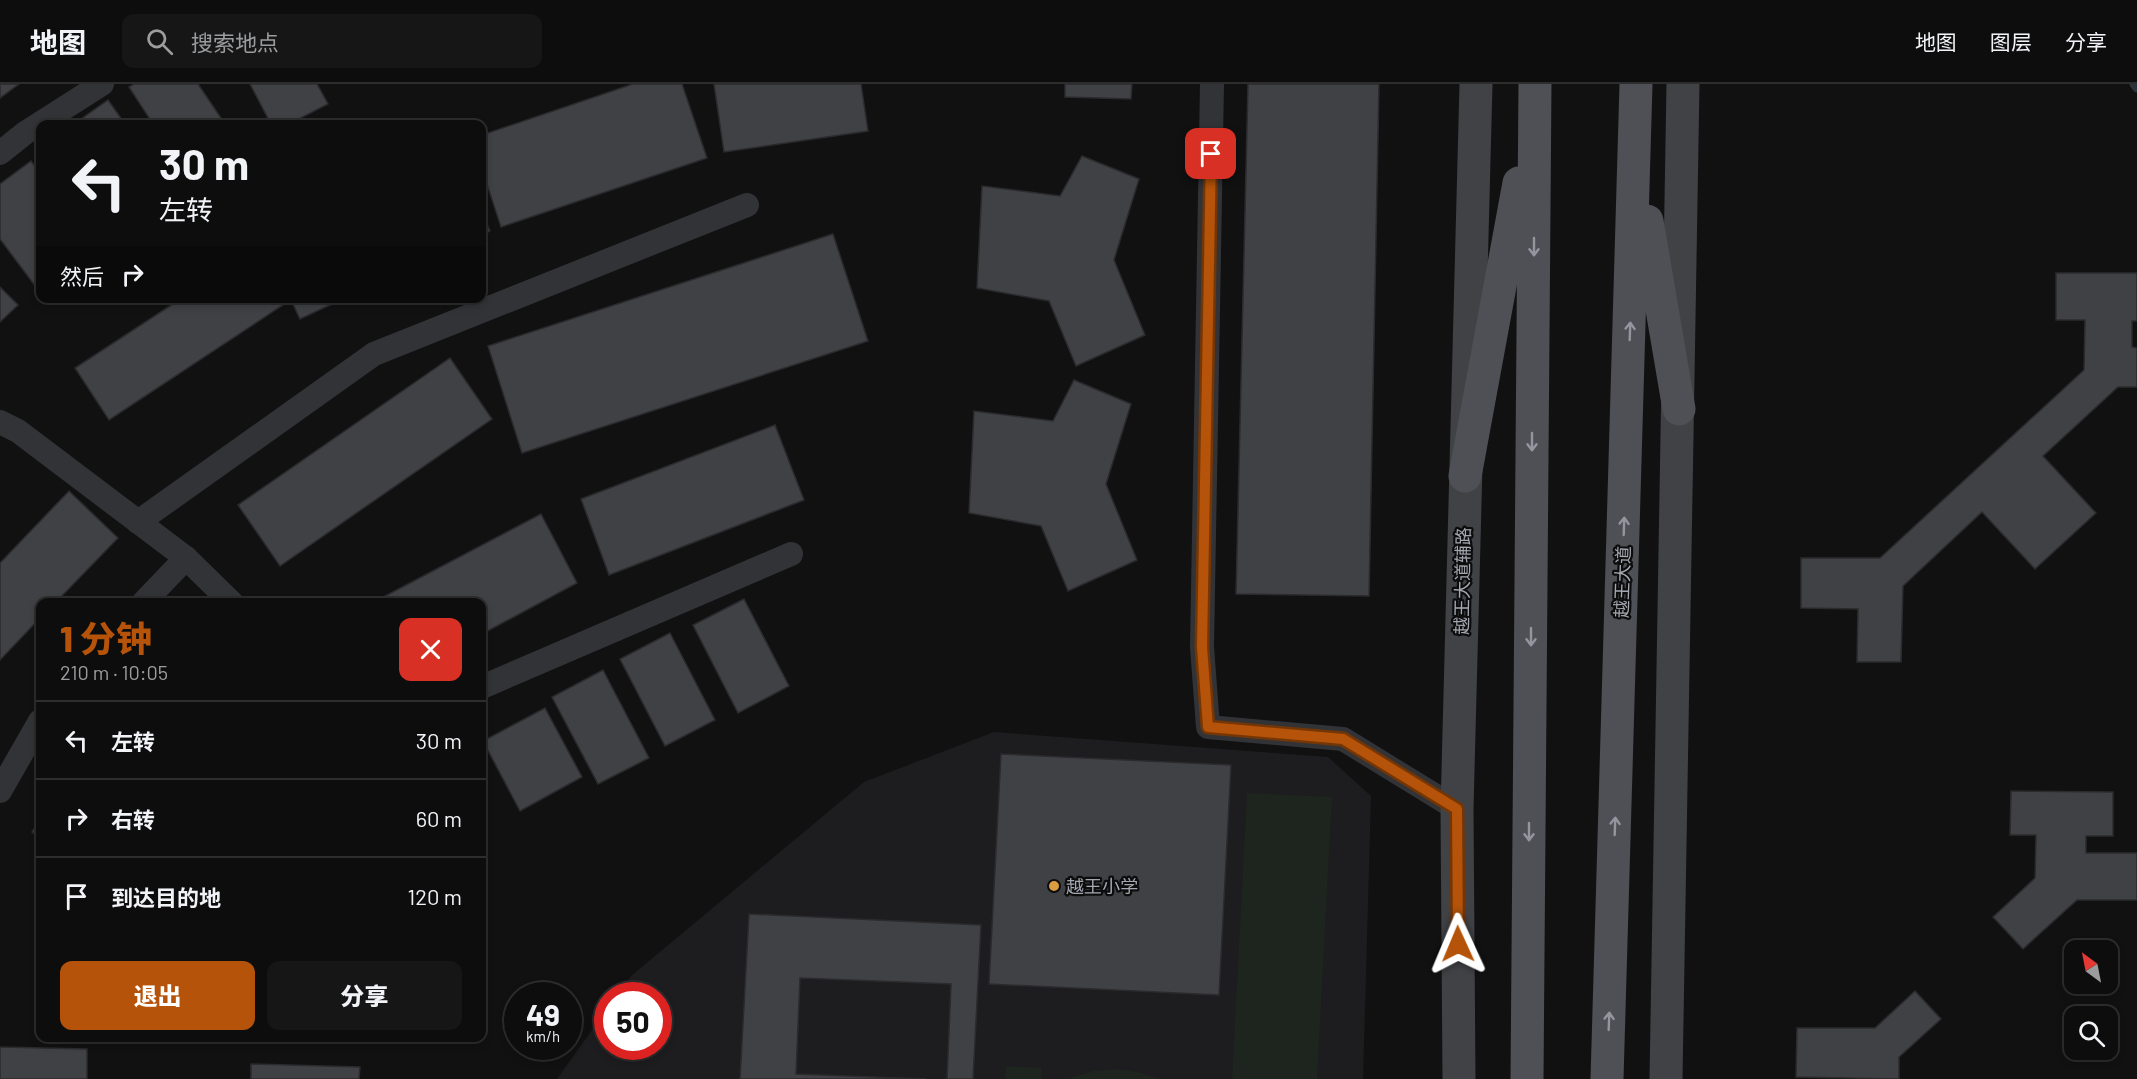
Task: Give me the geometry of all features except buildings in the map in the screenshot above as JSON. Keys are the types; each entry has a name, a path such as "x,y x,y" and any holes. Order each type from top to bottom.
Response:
{"main road":[{"name":"越王大道辅路","path":"1459,1079 1457,809 1476,84"},
{"name":"越王大道","path":"1607,1079 1636,84"},
{"path":"1666,1079 1683,84"},
{"path":"1465,476 1535,90"},
{"path":"1527,1079 1535,90"},
{"path":"1635,150 1679,409"}],"street":[{"path":"45,120 102,84"},
{"path":"1212,84 1202,647 1208,727 1343,739 1457,809"},
{"path":"0,153 36,126"},
{"path":"138,522 374,354 747,205"},
{"path":"0,422 18,431 186,558 227,598"},
{"path":"486,685 791,554"},
{"path":"148,598 186,558"},
{"path":"0,791 36,728"}],"shaded area":[{"name":"越王小学","path":"994,732 1328,757 1371,796 1363,1079 557,1079 571,1060 582,1060 582,1044 594,1027 594,1060 672,1060 672,982 627,982 631,976 864,782"},
{"path":"1247,793 1332,797 1317,1079 1232,1079"},
{"path":"1006,1066 1042,1068 1041,1079 1005,1079"},
{"path":"1115,1069 1138,1072 1160,1079 1067,1079 1093,1071"}],"waterway":[{"path":"2134,84 2137,88"}],"place":[{"name":"越王小学","path":"1054,886"}],"route":[{"path":"1211,154 1202,647 1208,727 1343,739 1457,809 1458,944"}]}
